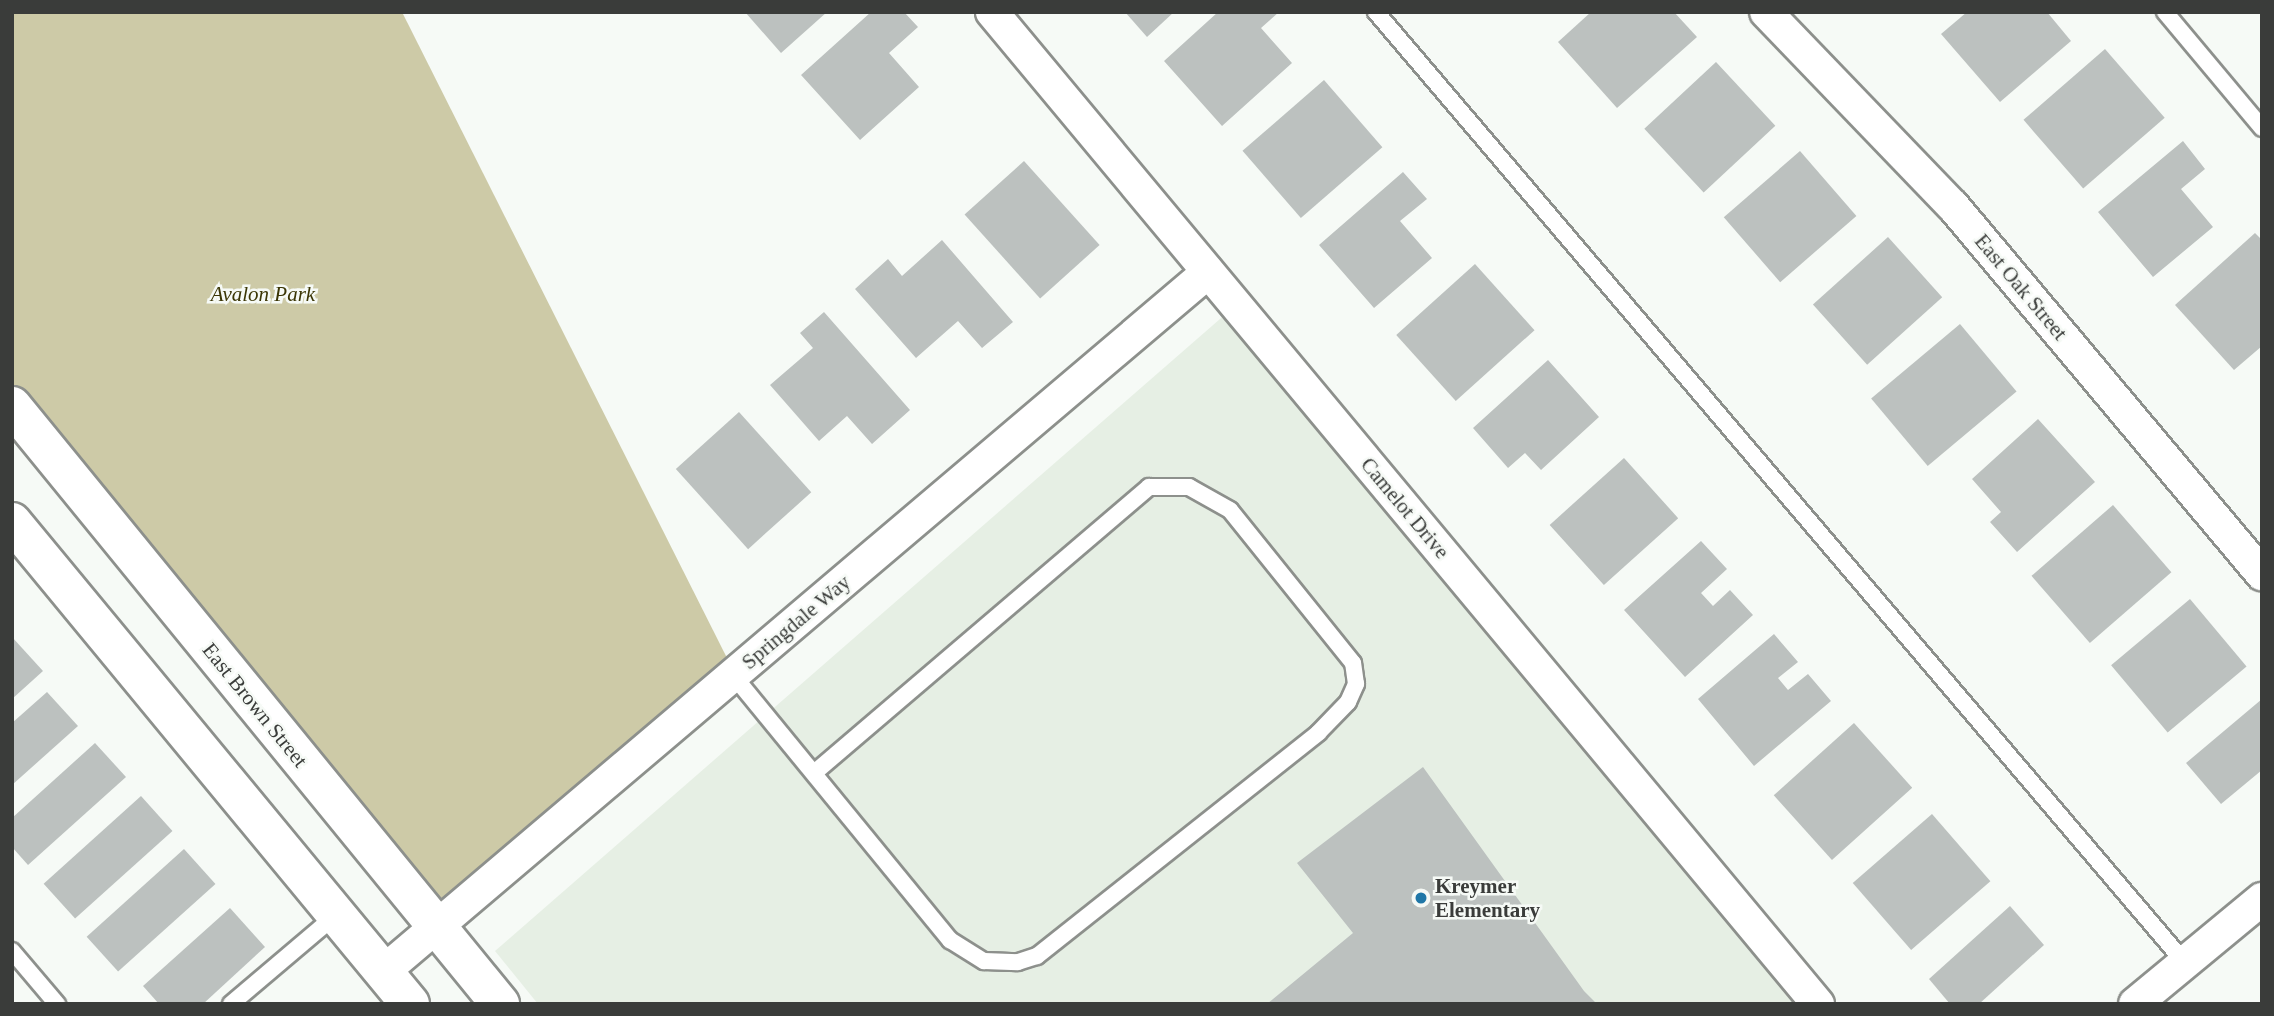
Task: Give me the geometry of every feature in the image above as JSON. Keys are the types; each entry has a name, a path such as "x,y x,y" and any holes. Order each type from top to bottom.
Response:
{"main road":[{"name":"East Brown Street","path":"12,406 500,1004"},
{"path":"12,522 410,1004"}],"street":[{"name":"Camelot Drive","path":"992,12 1818,1004"},
{"name":"East Oak Street","path":"1766,12 1954,206 2262,574"},
{"name":"Springdale Way","path":"383,972 1208,272"},
{"path":"2135,1004 2262,899"}],"lane":[{"path":"1376,12 2185,962"},
{"path":"2165,12 2262,128"},
{"path":"733,676 950,940 984,961 1018,962 1037,956 1318,733 1348,702 1356,684 1353,663 1230,510 1189,487 1149,487 814,774"},
{"path":"231,1004 336,915"},
{"path":"12,951 57,1004"}],"shaded area":[{"path":"1228,312 1804,1004 538,1004 495,951"}],"green space":[{"name":"Avalon Park","path":"12,12 402,12 728,660 436,908 12,384"}],"building":[{"path":"745,12 827,12 781,53"},
{"path":"871,12 904,12 918,27 889,53 919,87 860,140 801,75"},
{"path":"1125,12 1174,12 1147,37"},
{"path":"1218,12 1279,12 1261,28 1292,63 1222,126 1164,61"},
{"path":"1591,12 1674,12 1697,37 1617,108 1558,42"},
{"path":"1967,12 2047,12 2071,41 2000,102 1941,34"},
{"path":"2105,49 2165,118 2083,189 2023,120"},
{"path":"1716,62 1775,126 1704,192 1644,129"},
{"path":"1324,80 1382,147 1301,218 1242,151"},
{"path":"2183,141 2205,169 2181,189 2213,227 2153,277 2098,212"},
{"path":"1800,151 1856,216 1780,282 1724,217"},
{"path":"1024,161 1100,245 1040,299 965,215"},
{"path":"1403,172 1427,199 1400,221 1432,258 1374,308 1319,245"},
{"path":"2255,233 2262,240 2262,346 2234,370 2175,305"},
{"path":"1888,237 1942,297 1867,365 1813,305"},
{"path":"942,240 1013,322 982,348 958,321 916,358 855,289 888,259 902,276"},
{"path":"1475,264 1535,330 1456,401 1396,335"},
{"path":"824,312 910,410 872,444 847,416 819,441 770,385 813,348 800,333"},
{"path":"1960,324 2017,391 1928,466 1871,399"},
{"path":"1548,360 1599,417 1541,470 1525,453 1508,468 1473,428"},
{"path":"739,412 811,492 748,549 676,469"},
{"path":"2038,419 2095,482 2017,552 1990,522 2001,512 1972,479"},
{"path":"1624,458 1678,518 1604,585 1550,525"},
{"path":"2113,505 2171,572 2090,643 2031,576"},
{"path":"1701,541 1727,569 1701,593 1713,606 1730,590 1753,615 1685,677 1624,610"},
{"path":"2190,599 2247,666 2168,733 2111,665"},
{"path":"1774,634 1798,662 1778,678 1788,690 1808,674 1831,701 1754,766 1698,699"},
{"path":"12,637 43,671 12,699"},
{"path":"47,692 78,726 12,785 12,723"},
{"path":"2262,699 2262,770 2221,804 2186,763"},
{"path":"1854,723 1912,788 1832,860 1774,795"},
{"path":"95,743 126,777 28,865 12,847 12,818"},
{"name":"Kreymer Elementary","path":"1423,767 1584,991 1597,1004 1267,1004 1353,933 1297,863"},
{"path":"141,796 172,831 75,919 44,884"},
{"path":"1932,814 1990,881 1911,950 1853,883"},
{"path":"184,849 215,884 118,972 87,937"},
{"path":"2010,906 2044,945 1979,1004 1950,1004 1929,979"},
{"path":"230,908 265,947 203,1004 159,1004 143,986"}],"place":[{"name":"Kreymer Elementary","path":"1421,898"}]}
